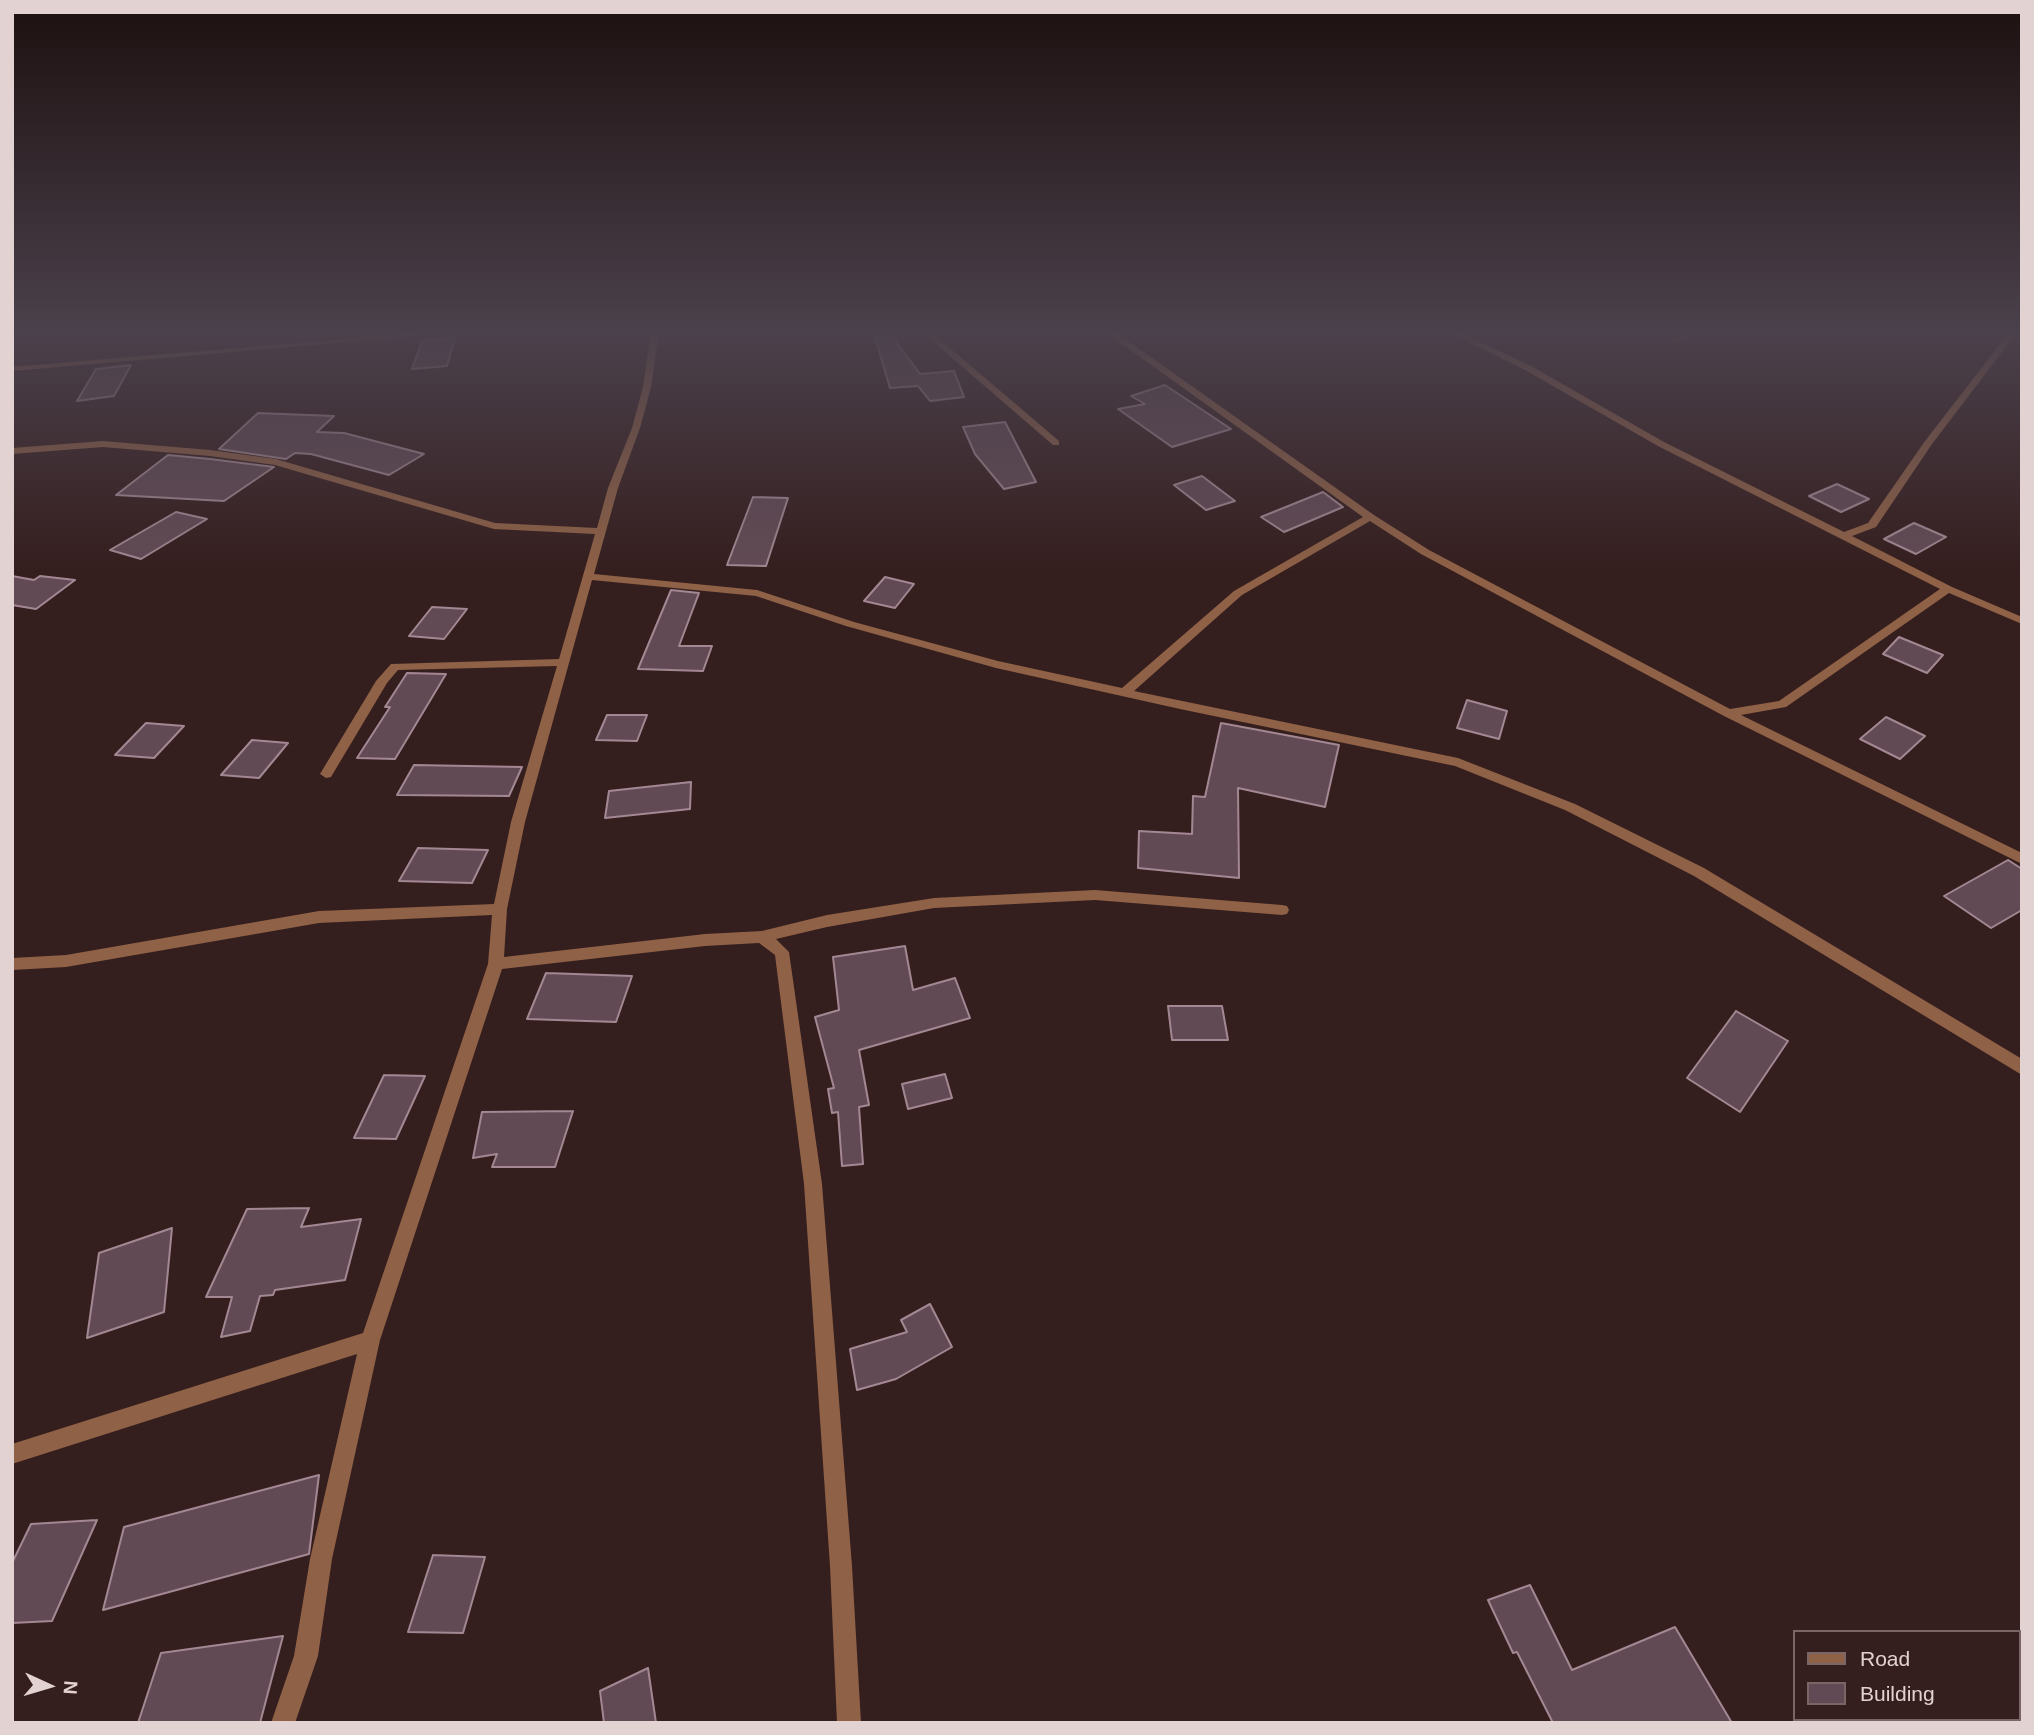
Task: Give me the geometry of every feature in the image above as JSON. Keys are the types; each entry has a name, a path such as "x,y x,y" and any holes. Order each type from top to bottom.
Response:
{"street":[{"path":"283,1723 306,1656 321,1559 370,1340 496,964 500,909 518,822 562,662 590,577 613,488 640,412"},
{"path":"1020,412 1056,443"},
{"path":"1222,412 1370,517 1425,552 1728,713 2022,859"},
{"path":"1605,412 1661,444 1948,589 2022,621"},
{"path":"1844,536 1872,525 1952,412"},
{"path":"12,452 103,444 210,453 276,462 494,526 602,531"},
{"path":"1124,693 1238,593 1370,517"},
{"path":"590,577 757,593 850,624 996,664 1458,762 1570,807 1699,872 2022,1068"},
{"path":"1728,713 1782,704 1948,589"},
{"path":"326,775 382,681 395,667 562,662"},
{"path":"496,964 705,940 762,937 827,921 934,903 1095,895 1282,910"},
{"path":"12,964 66,961 319,917 500,909"},
{"path":"762,937 782,952 813,1184 841,1566 849,1723"},
{"path":"12,1454 370,1340"}],"building":[{"path":"1122,412 1205,412 1231,429 1172,447"},
{"path":"258,413 334,416 317,432 344,433 424,454 389,475 311,454 295,453 286,459 219,449"},
{"path":"1005,422 1036,482 1004,489 975,454 963,427"},
{"path":"168,455 274,467 224,501 116,495"},
{"path":"1202,476 1235,501 1206,510 1174,485"},
{"path":"1837,484 1869,499 1841,512 1809,496"},
{"path":"1323,492 1343,507 1284,532 1261,517"},
{"path":"753,497 788,498 766,566 727,565"},
{"path":"176,512 207,519 141,559 110,550"},
{"path":"1914,523 1946,537 1916,554 1884,539"},
{"path":"12,576 34,580 40,576 75,580 36,609 12,605"},
{"path":"885,577 914,584 895,608 864,601"},
{"path":"671,590 699,593 679,646 712,646 703,671 638,669"},
{"path":"432,607 467,609 444,639 409,636"},
{"path":"1899,637 1943,655 1927,673 1883,654"},
{"path":"407,673 446,674 395,759 357,758 390,707 385,707"},
{"path":"1467,700 1507,711 1499,739 1457,728"},
{"path":"607,715 647,715 637,741 596,740"},
{"path":"1886,717 1925,736 1900,759 1860,739"},
{"path":"146,723 184,726 154,758 115,755"},
{"path":"1221,723 1339,745 1325,807 1238,788 1239,878 1138,868 1139,831 1192,834 1193,796 1205,797"},
{"path":"252,740 288,743 259,778 221,775"},
{"path":"414,765 522,767 509,796 397,795"},
{"path":"691,782 690,809 605,818 609,791"},
{"path":"418,848 488,850 472,883 399,881"},
{"path":"2008,860 2022,869 2022,910 1991,928 1944,896"},
{"path":"905,946 913,990 955,978 970,1018 859,1050 869,1105 859,1107 863,1164 842,1166 838,1112 832,1113 828,1089 834,1088 815,1017 839,1010 833,957"},
{"path":"546,973 632,976 616,1022 527,1019"},
{"path":"1168,1006 1222,1006 1228,1040 1172,1040"},
{"path":"1736,1011 1788,1041 1740,1112 1687,1078"},
{"path":"945,1074 952,1098 908,1109 902,1084"},
{"path":"384,1075 425,1076 396,1139 354,1138"},
{"path":"573,1111 555,1167 492,1167 497,1154 473,1158 482,1112"},
{"path":"309,1208 301,1227 361,1219 345,1280 275,1290 273,1295 260,1296 250,1331 221,1337 232,1297 206,1297 247,1209"},
{"path":"172,1228 164,1312 87,1338 99,1253"},
{"path":"930,1304 952,1347 896,1379 857,1390 850,1349 907,1332 901,1320"},
{"path":"319,1475 309,1554 103,1610 124,1527"},
{"path":"97,1520 52,1621 12,1623 12,1563 31,1524"},
{"path":"433,1555 485,1557 463,1633 408,1632"},
{"path":"1530,1585 1572,1670 1675,1627 1732,1723 1553,1723 1517,1652 1513,1653 1488,1600"},
{"path":"283,1636 260,1723 138,1723 161,1653"},
{"path":"648,1668 656,1723 604,1723 600,1691"}]}
